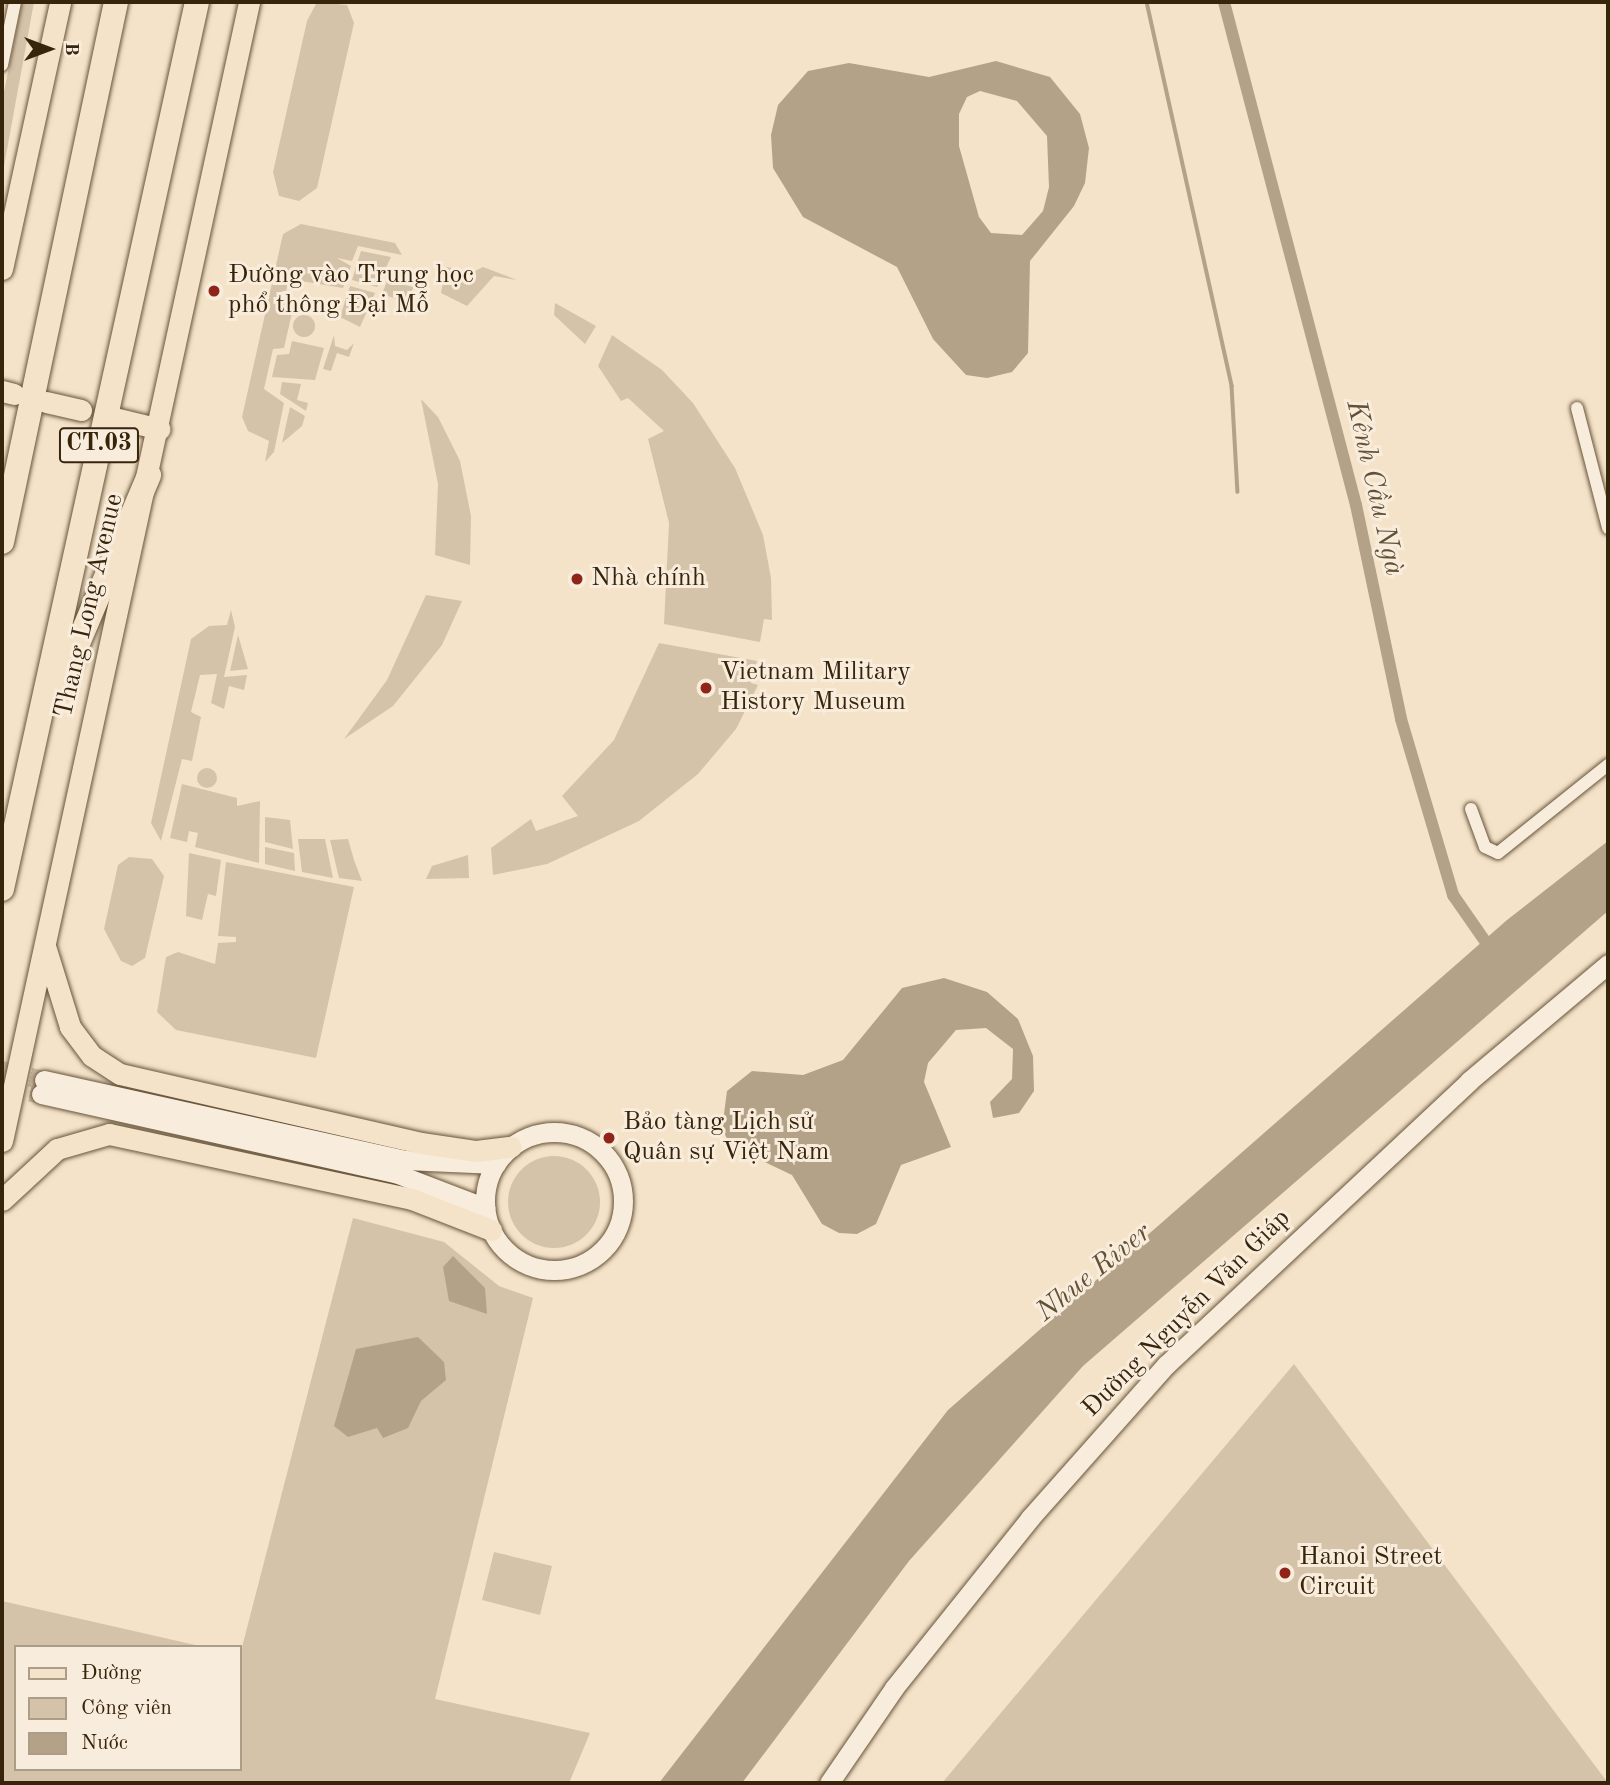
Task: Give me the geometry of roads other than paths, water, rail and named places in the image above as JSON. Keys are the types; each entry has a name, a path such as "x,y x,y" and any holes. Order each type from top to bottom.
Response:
{"highway":[{"name":"CT.03","path":"2,542 116,2"},
{"name":"CT.03","path":"2,889 197,2"},
{"path":"2,899 27,824 49,714 149,475"}],"main road":[{"path":"2,269 60,2"},
{"name":"Thang Long Avenue","path":"2,1141 43,936 160,429 249,2"},
{"path":"46,402 81,410"},
{"path":"110,417 160,429"},
{"path":"43,936 70,1027 92,1056 120,1074 421,1143 476,1151 511,1147"},
{"path":"2,1200 57,1149 109,1134 412,1199 491,1230"}],"street":[{"path":"2,65 15,2"},
{"path":"1577,408 1608,528"},
{"path":"1471,809 1485,847 1498,853 1608,765"},
{"name":"Đường Nguyễn Văn Giáp","path":"829,1783 894,1688 1030,1518 1166,1365 1469,1081 1608,964"},
{"path":"486,1208 395,1173 43,1087 405,1160 496,1164"},
{"path":"553,1132 596,1146 621,1183 618,1228 588,1262 551,1270 522,1263 491,1230 486,1208 496,1164 511,1147 553,1132"}],"water":[{"path":"996,61 1050,77 1080,114 1089,148 1085,183 1074,206 1030,261 1028,353 1012,372 987,378 966,375 933,339 897,267 803,217 773,168 771,135 778,105 808,71 849,63 929,77","holes":["980,91 1017,101 1047,136 1049,187 1043,211 1022,235 991,233 979,217 959,146 959,114 967,97"]},
{"path":"1608,841 1608,911 1083,1366 909,1561 742,1783 659,1783 948,1410 1507,920"},
{"path":"944,978 987,992 1018,1019 1033,1056 1034,1091 1019,1113 993,1118 990,1102 1012,1079 1013,1049 986,1028 956,1030 928,1063 924,1082 951,1147 901,1165 876,1224 857,1234 839,1233 822,1224 792,1175 731,1146 722,1129 727,1091 752,1071 803,1075 843,1060 902,988"},
{"path":"453,1256 485,1288 487,1314 449,1301 443,1267"},
{"path":"418,1337 444,1362 446,1380 421,1401 408,1428 383,1438 377,1428 348,1437 334,1426 356,1349"}],"waterway":[{"path":"1147,2 1232,386 1238,492"},
{"name":"Kênh Cầu Ngà","path":"1224,2 1356,505 1401,719 1453,895 1494,954"}],"tunnel":[{"path":"2,1070 44,1080"},
{"path":"2,1085 41,1094"}],"place":[{"name":"Đường vào Trung học phổ thông Đại Mỗ","path":"214,291"},
{"name":"Nhà chính","path":"577,579"},
{"name":"Vietnam Military History Museum","path":"706,688"},
{"name":"Bảo tàng Lịch sử Quân sự Việt Nam","path":"609,1138"},
{"name":"Hanoi Street Circuit","path":"1285,1573"}],"water label":[{"name":"Nhue River","path":"1094,1273"}]}
